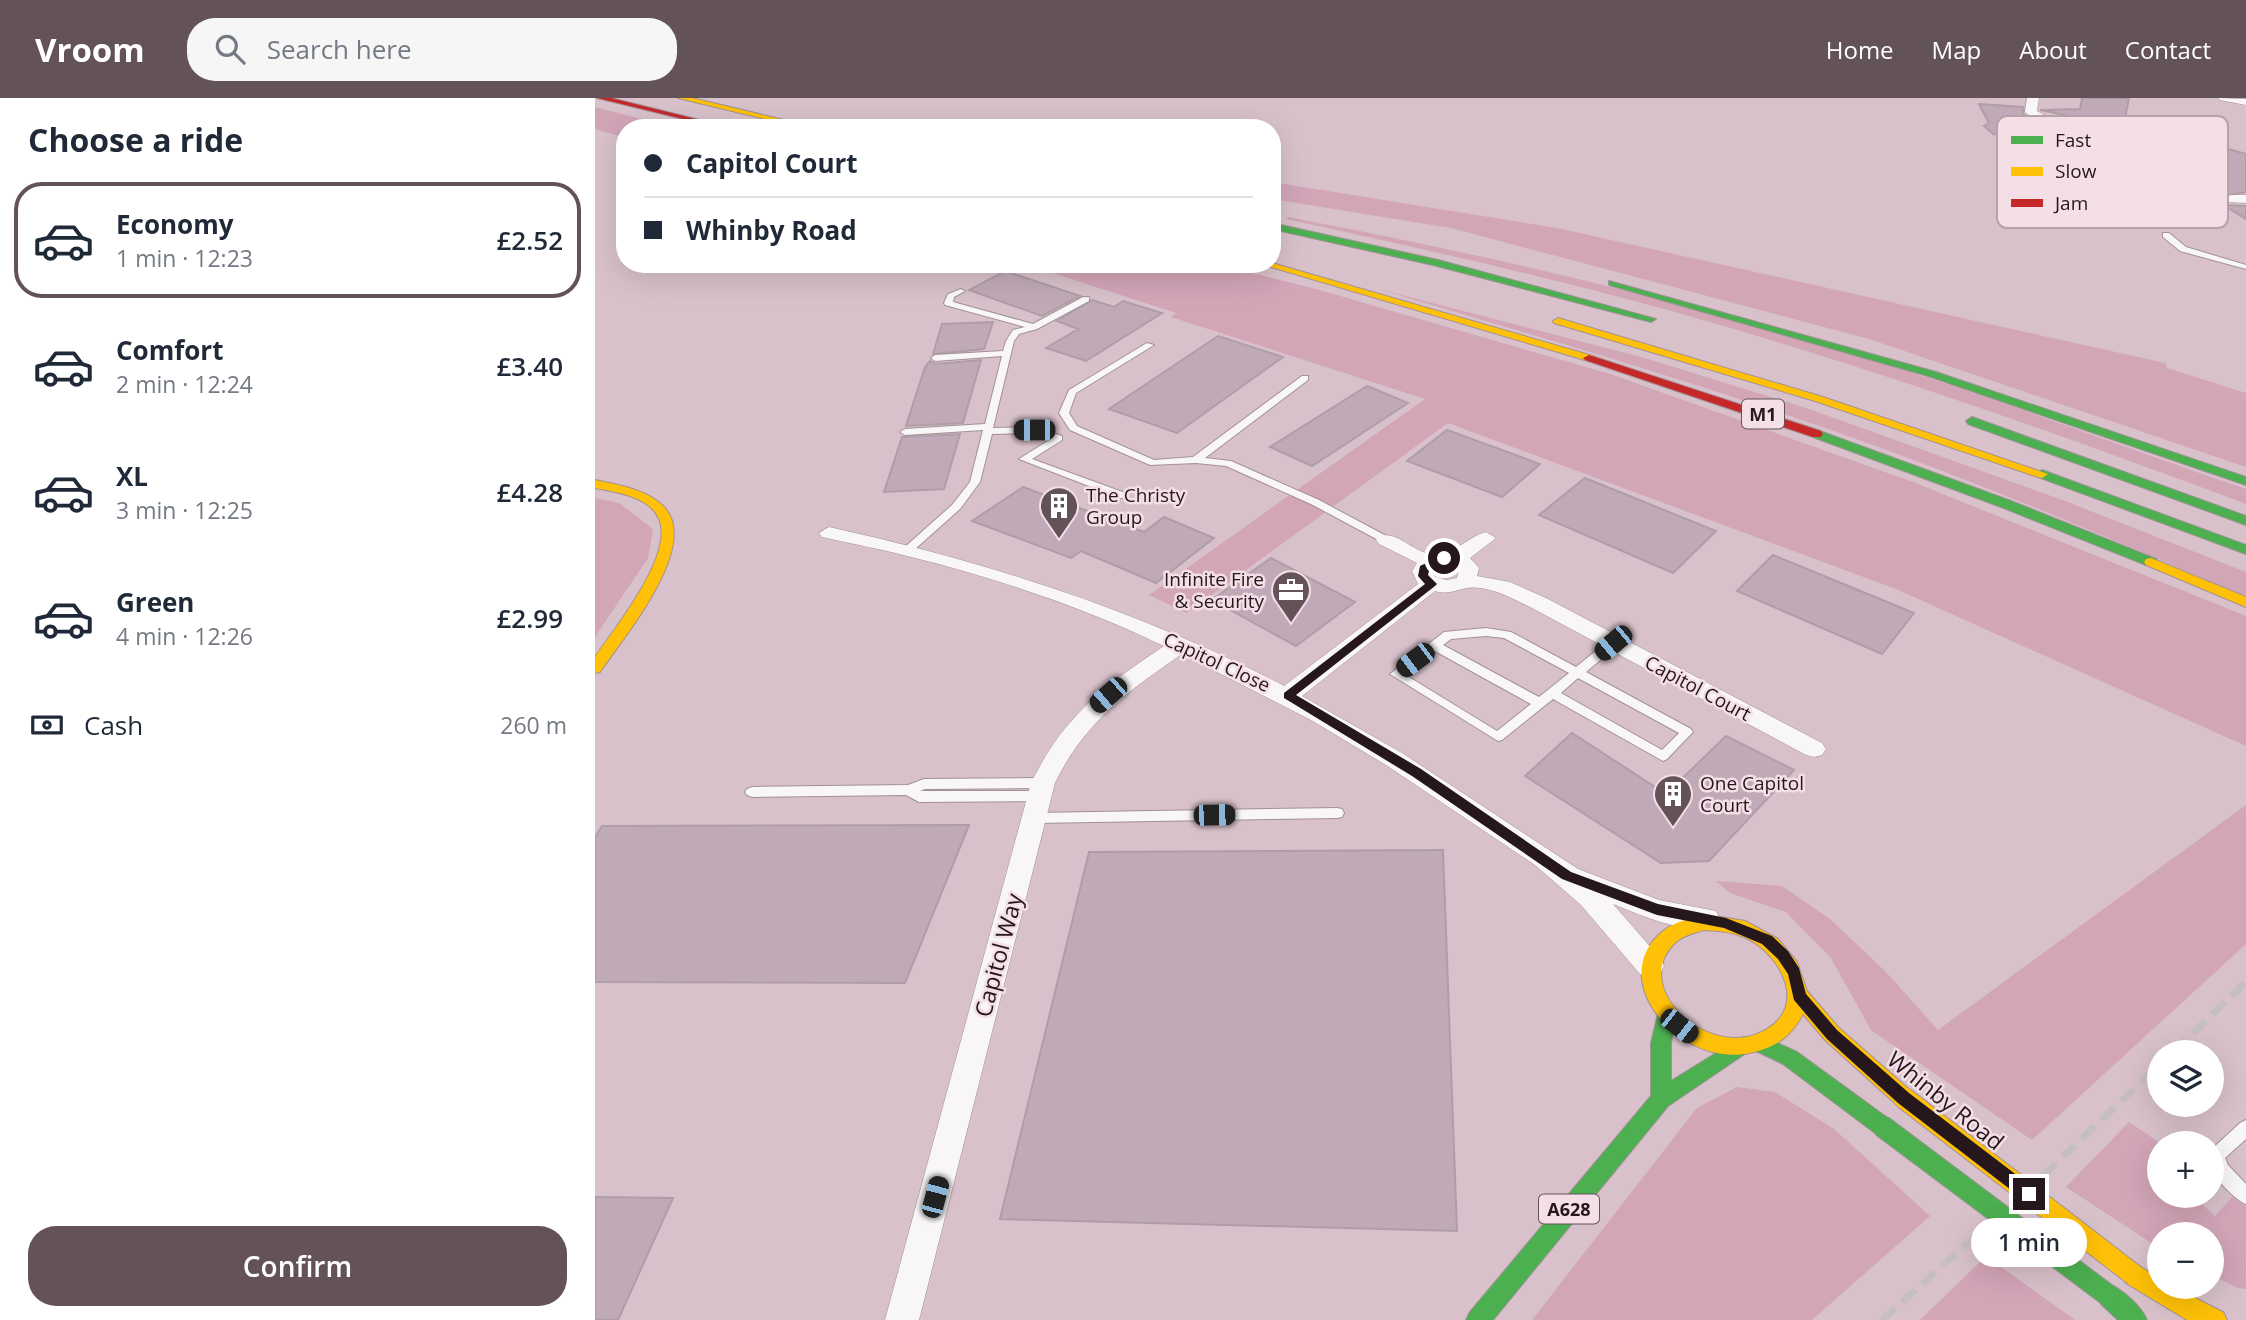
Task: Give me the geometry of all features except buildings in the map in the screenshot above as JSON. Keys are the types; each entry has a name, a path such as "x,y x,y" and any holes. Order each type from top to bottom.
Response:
{"main road":[{"path":"601,98 689,119"},
{"path":"682,98 774,119"},
{"path":"1281,228 1434,262 1671,325"},
{"path":"1281,253 1304,258"},
{"name":"M1","path":"1281,268 1525,337 1727,402 1961,485 2104,541 2246,602"},
{"path":"1591,277 1798,332 2035,407 2246,481"},
{"name":"M1","path":"1547,318 1714,364 1854,408 2005,460 2246,550"},
{"path":"1961,417 2246,521"},
{"path":"595,484 635,491 660,509 671,528 670,550 595,668"},
{"path":"1703,922 1726,923 1749,930 1783,955 1794,972 1799,996 1796,1014 1783,1032 1752,1045 1733,1048 1706,1043 1693,1037 1666,1016 1653,995 1650,966 1659,946 1675,931 1703,922"},
{"name":"Whinby Road","path":"1799,996 1832,1034 1904,1098 2134,1275 2184,1307 2215,1320"},
{"path":"1661,1098 1661,1043 1666,1016"},
{"path":"1752,1045 1790,1058 2109,1296 2135,1320"},
{"name":"A628","path":"1478,1320 1661,1098 1752,1045"}],"street":[{"path":"2033,98 2031,112 2037,116"},
{"path":"2224,98 2246,102"},
{"name":"Capitol Close","path":"829,533 910,548 1004,576 1104,612 1288,695 1416,772 1567,875 1597,904 1650,966"},
{"path":"1386,540 1430,562 1456,559 1486,538"},
{"path":"1456,559 1469,568 1466,581"},
{"path":"1288,695 1431,584 1422,571 1430,562"},
{"name":"Capitol Court","path":"1431,584 1451,587 1466,581 1503,587 1814,749"},
{"name":"Capitol Way","path":"902,1320 1039,799 1056,751 1077,723 1108,695 1180,645"},
{"name":"Capitol Close","path":"1567,875 1657,909 1726,923"}],"lane":[{"path":"2166,235 2183,249 2246,267"},
{"path":"961,291 951,296 948,303 1034,327"},
{"path":"910,548 956,507 975,482 1007,353 1016,332 1034,327 1086,299"},
{"path":"1150,345 1072,392 1064,413 1073,428 1153,463 1196,460 1228,463 1315,502 1386,540"},
{"path":"935,358 1007,353"},
{"path":"1196,460 1305,379"},
{"path":"905,432 1034,430 1059,438 1024,459 1124,496"},
{"path":"1552,694 1663,756 1687,732 1578,672 1507,635 1455,633 1434,645 1396,674 1498,737 1552,694 1578,672 1613,643"},
{"path":"1434,645 1540,703"},
{"path":"752,792 909,790 919,797 1039,799 1337,813"},
{"path":"2246,1128 2216,1156 2221,1170 2246,1196"}],"shaded area":[{"path":"595,107 641,119 616,119 616,135 595,129"},
{"path":"1281,183 1557,228 2165,363 2167,368 2246,393 2246,467 1869,339 1451,228 1281,200"},
{"path":"1288,217 1532,268 1773,330 1971,392 2246,489 2246,504 1951,398 1728,327 1562,282 1286,219"},
{"path":"1053,273 1253,273 1610,374 1913,482 2246,616 2246,746 1896,589 1448,423 1187,613 1149,595 1425,399 1171,317 1176,313"},
{"path":"1378,289 1645,358 1806,408 2065,501 2246,572 2246,597 1957,476 1800,419"},
{"path":"595,498 619,503 653,529 648,558 595,637"},
{"path":"2246,805 2246,944 2032,1140 1871,1030 1831,958 1786,912 1730,893 1716,881 1782,886 1830,919 1886,972 1938,1030"},
{"path":"1737,1087 1775,1092 1834,1129 1930,1216 1812,1320 1532,1320 1697,1108"},
{"path":"2129,1122 2147,1134 2147,1208 2206,1208 2215,1216 2232,1197 2246,1206 2246,1289 2224,1281 2224,1222 2147,1222 2147,1240 2066,1187"},
{"path":"1986,1256 2075,1320 1920,1320"}],"railway":[{"path":"2186,1040 2246,982"},
{"path":"1882,1320 2049,1170 2147,1076"}],"traffic: fast":[{"path":"1281,228 1434,262 1651,319"},
{"path":"1613,283 1932,374 2246,481"},
{"path":"1972,421 2246,521"},
{"path":"1817,434 2006,504 2151,562"},
{"path":"2042,474 2246,550"},
{"path":"1661,1099 1661,1043 1666,1016"},
{"path":"1760,1044 1790,1058 1882,1126"},
{"path":"1478,1320 1661,1099 1744,1046"},
{"path":"1882,1126 2109,1296"},
{"path":"2109,1296 2135,1320"}],"traffic: slow":[{"path":"682,98 774,119"},
{"path":"1281,268 1589,358"},
{"path":"1558,321 1819,399 2042,474"},
{"path":"595,484 634,494 653,503 666,518 669,533 657,572 645,594 595,668"},
{"path":"2151,562 2246,602"},
{"path":"1703,922 1735,926 1759,936 1782,955 1790,968 1796,981 1795,1010 1784,1028 1773,1036 1739,1047 1709,1044 1680,1027 1658,998 1652,966 1657,951 1669,937 1703,922"},
{"path":"1799,996 1832,1034 1904,1098"},
{"path":"1904,1098 2134,1275"},
{"path":"2134,1275 2184,1307 2215,1320"}],"traffic: jam":[{"path":"601,98 691,119"},
{"path":"1589,358 1817,434"}],"place":[{"name":"The Christy Group","path":"1059,540"},
{"name":"Infinite Fire & Security","path":"1291,624"},
{"name":"One Capitol Court","path":"1673,828"}],"route":[{"path":"1444,558 1430,562 1422,571 1431,584 1288,695 1416,772 1567,875 1657,909 1726,923 1749,930 1767,940 1783,955 1794,972 1799,996 1832,1034 1904,1098 2029,1194"}]}
